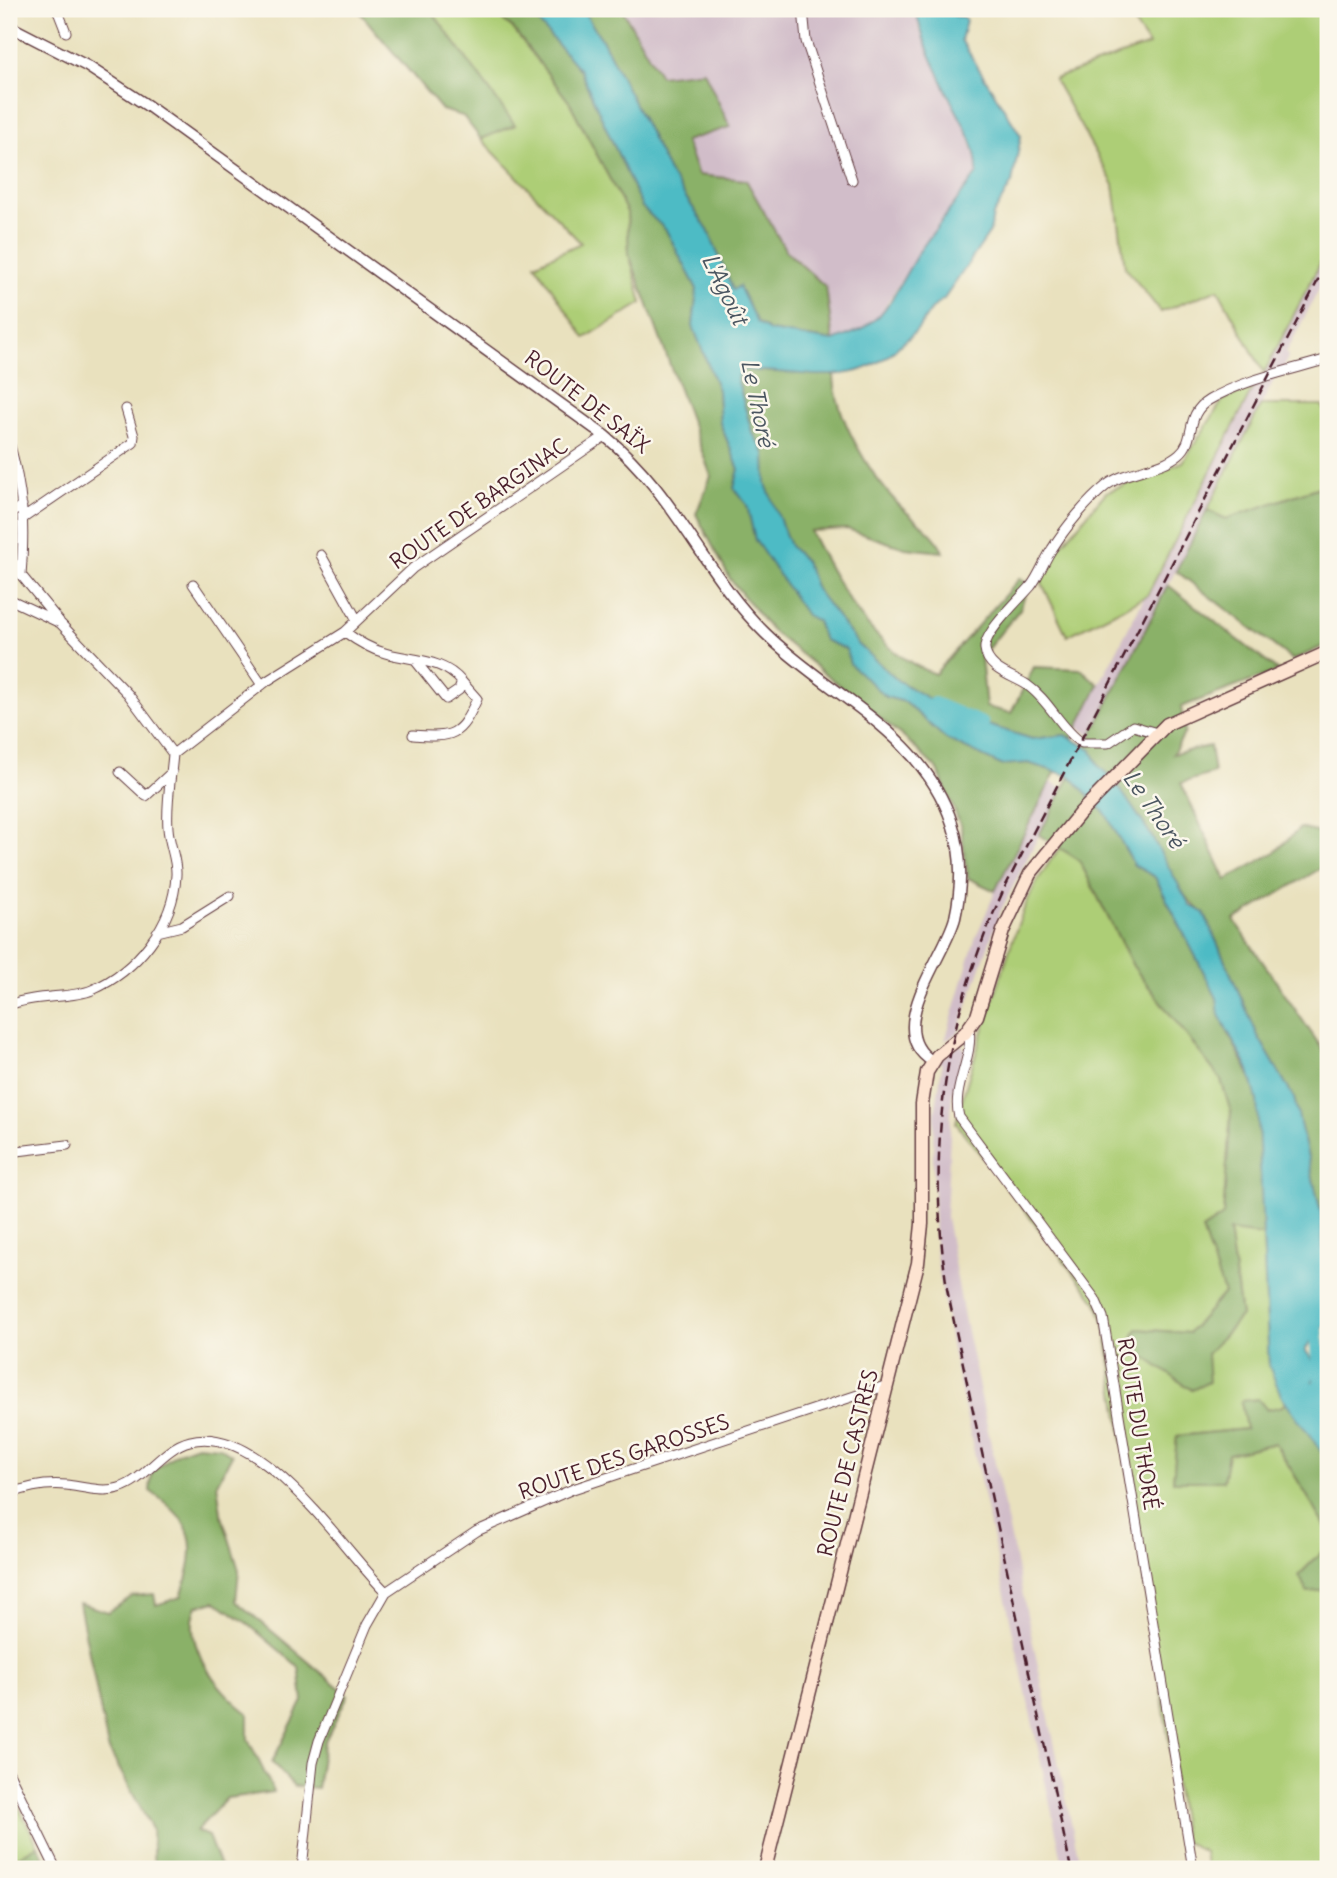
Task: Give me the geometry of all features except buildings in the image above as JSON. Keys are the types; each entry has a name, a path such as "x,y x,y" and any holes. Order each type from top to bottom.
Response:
{"main road":[{"path":"932,1061 969,1028 982,1005 1003,931 1017,897 1039,861 1127,762 1167,724 1328,652"},
{"name":"ROUTE DE CASTRES","path":"765,1869 888,1385 920,1244 923,1091 932,1061"}],"street":[{"path":"57,9 66,32"},
{"path":"803,9 806,41 852,180"},
{"name":"ROUTE DE SAÏX","path":"9,26 87,66 148,106 605,436 650,477 751,619 787,652 899,740 939,791 957,841 959,891 947,941 913,1015 915,1040 932,1061"},
{"path":"1157,733 1133,726 1108,743 1082,743 1027,685 1010,679 995,665 985,653 985,644 992,631 1034,583 1053,547 1101,491 1117,479 1177,456 1186,445 1195,413 1207,401 1248,381 1328,359"},
{"path":"25,517 133,443 134,436 126,409"},
{"name":"ROUTE DE BARGINAC","path":"173,754 262,685 345,632 413,568 605,436"},
{"path":"9,442 20,479 25,517 21,575 29,589 128,694 173,754 168,828 176,874 173,897 157,932 127,971 89,991 30,997 9,1005"},
{"path":"9,515 22,505"},
{"path":"321,555 357,620"},
{"path":"9,572 22,562"},
{"path":"193,584 262,685"},
{"path":"9,599 61,622"},
{"path":"345,632 360,643 383,652 440,664 452,670 477,699 465,726 449,734 414,735"},
{"path":"414,659 446,699 459,690 462,682"},
{"path":"120,772 146,796 172,772"},
{"path":"157,932 182,926 230,896"},
{"name":"ROUTE DU THORÉ","path":"969,1028 970,1053 958,1101 959,1117 1095,1299 1103,1317 1192,1869"},
{"path":"9,1152 67,1145"},
{"path":"9,1278 9,1301"},
{"name":"ROUTE DES GAROSSES","path":"302,1869 313,1763 319,1741 367,1625 386,1592 477,1531 573,1489 888,1385"},
{"path":"9,1494 48,1484 119,1488 163,1456 190,1441 228,1445 252,1454 278,1473 386,1592"},
{"path":"9,1773 56,1869"}],"shaded area":[{"path":"609,9 916,9 919,29 950,100 962,117 977,163 977,173 918,253 879,316 861,330 833,341 743,297 685,141"},
{"path":"1328,248 1328,272 1286,353 1288,356 1284,368 1264,373"},
{"path":"1275,378 1091,735 1077,727 1254,386"},
{"path":"1051,782 1063,788 1000,912 958,1033 945,1041 975,939 1004,871"},
{"path":"961,1044 965,1050 952,1094 946,1217 963,1312 1081,1869 1064,1869 952,1350 935,1249 934,1121 942,1066 940,1060"}],"green space":[{"path":"357,9 430,9 515,125 481,139 463,116 442,110"},
{"path":"430,9 487,9 512,27 570,103 627,212 629,254 642,303 585,338 535,264 581,243 481,139 515,125"},
{"path":"487,9 527,9 580,70 642,207 666,230 697,289 693,326 718,390 720,423 739,469 734,488 747,505 755,540 817,621 824,640 846,649 886,697 905,702 946,739 1001,765 1028,763 1056,771 995,891 968,878 961,827 938,770 908,741 771,630 730,579 696,514 711,476 629,254 627,212 570,103 512,27"},
{"path":"582,9 622,9 660,76 704,71 730,127 685,141 698,175 746,180 786,251 826,287 833,341 770,331 757,323 739,287 733,291 708,230 670,174 604,43"},
{"path":"1131,9 1326,9 1328,13 1328,248 1264,373 1218,289 1161,312 1125,267 1114,185 1054,79 1149,45 1127,13"},
{"path":"743,370 834,375 840,409 866,462 888,493 930,532 940,545 943,552 905,548 847,529 810,531 846,595 876,634 913,664 935,674 1020,578 1029,585 1020,609 981,657 986,707 1011,713 1034,667 1081,669 1099,685 1072,738 1065,735 1032,739 956,715 897,680 858,644 816,589 805,561 790,546 765,484 765,453 752,432 737,378"},
{"path":"1254,386 1147,596 1067,636 1041,581 1059,548 1106,492 1183,462 1223,400"},
{"path":"1261,405 1322,405 1328,416 1328,484 1226,519 1207,510"},
{"path":"1328,484 1328,644 1293,660 1176,571 1207,510 1226,519"},
{"path":"1168,585 1278,671 1181,707 1185,732 1173,754 1210,746 1214,773 1181,783 1226,880 1275,852 1300,828 1328,835 1328,864 1234,920 1325,1053 1328,1053 1328,1300 1321,1213 1294,1098 1258,1036 1204,913 1179,888 1150,833 1086,746"},
{"path":"1070,776 1106,813 1134,865 1155,877 1217,998 1224,1024 1248,1073 1257,1099 1263,1235 1229,1231 1241,1316 1207,1354 1209,1382 1192,1390 1129,1346 1137,1329 1189,1333 1224,1293 1202,1230 1223,1216 1231,1112 1221,1080 1133,966 1079,860 1039,835"},
{"path":"1060,848 1079,860 1133,966 1221,1080 1231,1112 1223,1216 1202,1230 1224,1293 1189,1333 1138,1329 1207,1354 1241,1316 1229,1230 1263,1235 1269,1366 1286,1400 1283,1406 1266,1410 1246,1429 1177,1436 1173,1481 1223,1481 1228,1454 1275,1443 1328,1530 1328,1546 1299,1575 1328,1590 1328,1869 1207,1869 1204,1852 1184,1840 1105,1326 1097,1303 956,1123 974,1058 1020,918 1036,883"},
{"path":"1258,1399 1267,1410 1283,1406 1286,1400 1324,1452 1328,1461 1328,1530 1275,1443 1228,1454 1223,1481 1173,1481 1177,1436 1246,1429 1241,1401"},
{"path":"197,1445 220,1447 232,1455 217,1483 221,1513 239,1570 236,1601 348,1695 324,1743 317,1788 294,1786 272,1762 303,1701 299,1667 248,1624 215,1601 197,1606 193,1620 198,1651 205,1666 225,1693 248,1713 248,1739 274,1792 227,1798 196,1831 208,1836 221,1869 154,1869 152,1829 108,1748 79,1603 108,1612 133,1596 154,1594 156,1605 181,1597 190,1562 190,1536 177,1514 150,1491 152,1472 178,1452"},
{"path":"1328,1546 1328,1590 1307,1592 1299,1575"},
{"path":"9,1788 38,1845 9,1862"},
{"path":"38,1845 49,1869 9,1869 9,1862"}],"water":[{"name":"L'Agoût","path":"527,9 582,9 604,43 670,174 708,230 733,290 739,286 757,323 770,331 833,341 861,330 879,316 918,253 977,173 972,142 930,53 916,9 952,9 955,16 964,17 966,21 961,40 1021,136 1012,183 993,215 990,232 944,299 934,307 913,334 880,361 862,370 843,374 743,370 737,378 752,432 765,453 766,484 790,546 805,561 816,589 858,644 897,680 956,715 1032,739 1065,735 1091,749 1099,766 1116,783 1149,832 1190,905 1204,913 1258,1036 1294,1098 1321,1213 1328,1316 1326,1324 1305,1350 1318,1367 1313,1381 1328,1385 1328,1461 1281,1395 1269,1366 1257,1100 1249,1070 1219,1015 1217,998 1155,877 1134,865 1106,814 1070,776 1028,763 1001,765 946,739 905,702 886,697 850,664 846,649 824,640 817,621 806,615 755,540 747,505 734,488 739,469 720,423 718,390 693,326 697,289 666,230 642,207 580,70"}],"waterway":[{"name":"Le Thoré","path":"934,704 982,724"},
{"name":"Le Thoré","path":"1315,1318 1321,1380 1328,1416"}],"railway":[{"path":"1071,1869 947,1289 939,1184 945,1084 967,985 1005,887 1328,261"}]}
